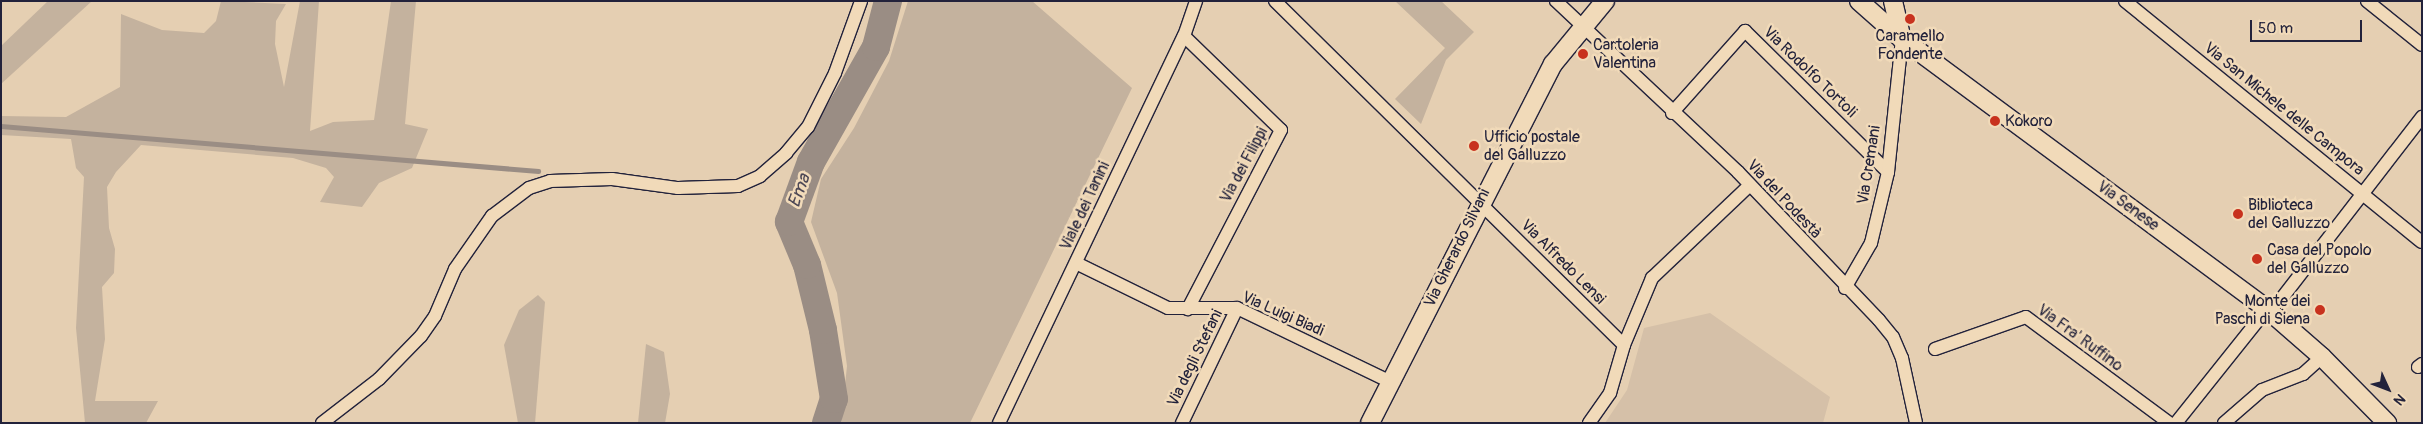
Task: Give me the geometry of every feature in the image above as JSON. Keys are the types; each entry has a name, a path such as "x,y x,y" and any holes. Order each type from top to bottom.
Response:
{"main road":[{"name":"Via Gherardo Silvani","path":"1370,423 1480,202 1553,64 1582,26 1605,1"},
{"name":"Via Senese","path":"1859,1 1902,39 2267,309 2322,357 2387,423"},
{"path":"1893,1 1902,39"}],"street":[{"path":"322,423 379,379 421,336 435,316 455,269 492,216 530,188 550,181 612,179 678,188 738,186 760,176 786,153 808,127 835,73 861,1"},
{"name":"Viale dei Tanini","path":"999,423 1184,36 1196,1"},
{"name":"Via Alfredo Lensi","path":"1275,1 1624,345"},
{"name":"Via del Podestà","path":"1556,1 1750,185 1893,337 1902,358 1916,423"},
{"name":"Via San Michele delle Campora","path":"2125,1 2422,242"},
{"path":"2367,1 2422,45"},
{"name":"Via Rodolfo Tortoli","path":"1672,112 1745,31 1888,172"},
{"name":"Via dei Filippi","path":"1184,36 1281,130 1188,309"},
{"name":"Via Cremani","path":"1845,288 1871,243 1888,172 1902,39"},
{"path":"2176,423 2267,309 2282,298 2360,193 2422,117"},
{"path":"1589,423 1610,394 1624,345 1652,278 1750,185"},
{"name":"Via Luigi Biadi","path":"1076,263 1168,308 1237,308 1391,382"},
{"name":"Via degli Stefani","path":"1182,423 1237,308"},
{"name":"Via Fra' Ruffino","path":"1935,349 2026,317 2169,423"},
{"path":"2224,423 2262,390 2303,374 2322,357"}],"shaded area":[{"path":"48,1 92,1 1,84 1,46"},
{"path":"221,1 286,4 276,21 275,44 284,87 300,1 319,1 310,131 333,122 374,120 391,1 416,1 405,124 428,129 412,168 379,183 362,207 320,202 334,177 326,168 293,158 141,145 116,172 107,187 109,228 115,249 114,273 102,287 105,339 95,401 158,401 146,423 85,423 76,328 84,177 76,168 71,139 1,135 1,116 66,117 120,87 121,14 162,30 204,33 216,21"},
{"path":"908,1 1032,1 1132,88 970,423 841,423 847,366 837,293 811,222 821,179 854,128 889,61"},
{"path":"1395,1 1441,1 1474,32 1446,60 1421,124 1395,99 1445,48"},
{"path":"538,295 545,302 535,423 518,423 504,345 519,310"},
{"path":"1710,313 1830,397 1823,423 1605,423 1627,390 1644,328"},
{"path":"646,344 664,352 670,394 665,423 638,423"}],"waterway":[{"name":"Ema","path":"826,423 834,399 823,330 807,265 789,222 811,162 876,47 888,1"},
{"path":"1,126 538,171"}],"place":[{"name":"Caramello Fondente","path":"1910,19"},
{"name":"Cartoleria Valentina","path":"1583,54"},
{"name":"Kokoro","path":"1995,121"},
{"name":"Ufficio postale del Galluzzo","path":"1474,146"},
{"name":"Biblioteca del Galluzzo","path":"2238,214"},
{"name":"Casa del Popolo del Galluzzo","path":"2257,259"},
{"name":"Monte dei Paschi di Siena","path":"2320,310"}]}
